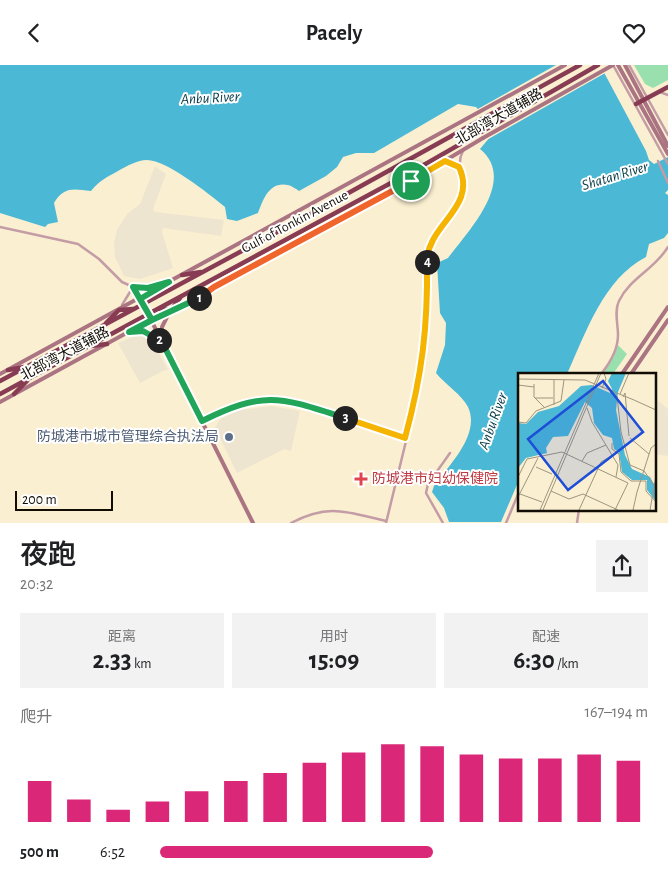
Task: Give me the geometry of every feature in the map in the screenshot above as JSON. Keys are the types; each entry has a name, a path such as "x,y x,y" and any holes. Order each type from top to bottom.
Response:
{"highway":[{"name":"Gulf of Tonkin Avenue","path":"0,381 134,309 142,302 205,271 475,124 580,65"},
{"name":"Gulf of Tonkin Avenue","path":"0,394 415,170 598,65"},
{"path":"642,101 668,87"},
{"path":"182,275 205,271"},
{"path":"157,309 171,310 181,296"},
{"path":"103,326 119,310 134,309"},
{"path":"88,347 107,344"},
{"path":"8,370 28,366"},
{"path":"14,394 32,377"}],"main road":[{"name":"北部湾大道辅路","path":"0,373 90,323 142,302 169,282 565,65"},
{"name":"北部湾大道辅路","path":"0,402 129,332 201,296 214,287 445,161 613,65"},
{"path":"618,65 668,145"},
{"path":"625,65 668,154"},
{"path":"142,302 253,523"},
{"path":"623,373 668,307"},
{"path":"162,342 162,327 171,310"},
{"path":"632,373 668,320"},
{"path":"129,332 143,331 162,342"}],"street":[{"path":"613,65 642,101 663,122 668,135"},
{"path":"629,65 668,164"},
{"path":"659,92 668,95"},
{"path":"291,523 307,514 332,510 386,522 405,438 419,388 425,345 428,250 431,241 462,197 464,182 459,167 459,160 463,149"},
{"path":"445,161 459,167"},
{"path":"658,161 668,183"},
{"path":"0,227 78,244 99,259 122,282 133,287 148,288 169,282"},
{"path":"602,373 615,353 618,337 617,303 624,290 662,258 668,247"},
{"path":"133,287 142,302"},
{"path":"119,310 133,287"},
{"path":"202,421 241,403 272,399 302,404 405,438"},
{"path":"443,523 426,493 428,484 450,453"},
{"path":"506,523 518,494"},
{"path":"577,523 579,510"}],"shaded area":[{"path":"155,166 166,174 153,209 155,212 224,220 221,236 163,228 162,232 173,268 140,279 124,276 115,257 114,243 117,230 127,214 140,204"},
{"path":"137,335 145,336 153,342 168,370 140,383 118,343"},
{"path":"656,399 668,409 668,456 656,454"},
{"path":"271,406 300,411 291,451 284,449 237,473 215,428 220,419 239,410"}],"green space":[{"path":"634,65 668,65 668,80 653,88 645,84"},
{"path":"618,345 627,354 614,373 603,373 614,356"}],"water":[{"path":"0,65 600,65 649,160 654,164 668,157 668,190 665,193 668,195 668,233 664,238 649,244 646,257 618,279 607,293 597,308 567,373 518,373 518,482 501,522 449,522 444,508 432,492 434,486 467,439 470,428 471,418 468,407 458,394 436,373 445,345 446,323 440,313 437,263 448,258 467,234 486,205 492,190 494,175 490,161 480,149 490,137 492,126 476,107 458,104 374,153 356,153 343,157 337,167 326,176 299,191 288,185 276,186 268,193 258,213 237,221 227,219 225,207 176,171 155,161 147,160 132,164 114,173 100,182 91,191 74,189 66,191 54,203 58,222 48,224 45,227 0,213"}],"pier":[{"path":"556,65 603,65 607,72 485,141 489,127 476,110"}],"place":[{"name":"防城港市城市管理综合执法局","path":"229,437"},
{"name":"防城港市妇幼保健院","path":"361,479"}],"route":[{"path":"411,181 214,287 201,296 152,320 143,304 133,287 156,287 169,282 140,299 152,320 129,332 143,331 162,342 202,421 241,403 272,399 302,404 405,438 419,388 425,345 428,250 431,241 459,205 464,190 464,182 459,167 448,161 411,181"}],"water label":[{"name":"Anbu River","path":"210,98"},
{"name":"Shatan River","path":"615,176"},
{"name":"Anbu River","path":"493,421"}]}
